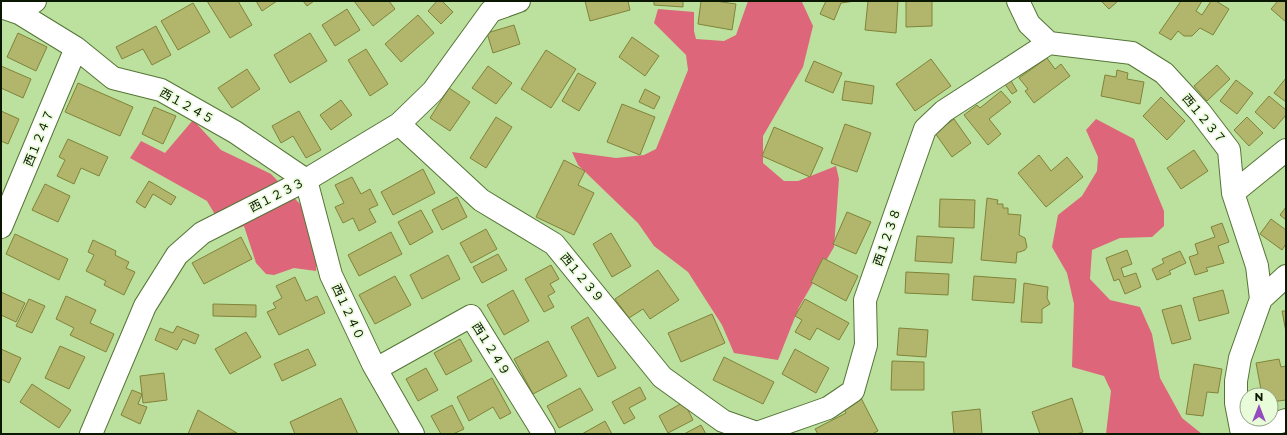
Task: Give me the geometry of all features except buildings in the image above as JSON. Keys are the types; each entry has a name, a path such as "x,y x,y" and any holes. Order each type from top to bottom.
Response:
{"street":[{"name":"西１２３３","path":"91,434 145,306 177,254 202,233 306,180 399,124 433,91 486,6 519,1"},
{"path":"1018,1 1029,24 1049,43"},
{"name":"西１２４５","path":"18,7 76,48 113,78 161,90 235,132 306,180"},
{"name":"西１２３７","path":"1049,43 1132,52 1164,73 1200,112 1229,150 1233,193 1257,266 1261,299 1240,358 1236,381 1236,403 1242,434"},
{"name":"西１２３８","path":"758,433 828,408 853,391 866,345 865,300 925,130 944,111 1049,43"},
{"name":"西１２４７","path":"1,227 76,48"},
{"name":"西１２３９","path":"399,124 481,200 554,244 662,377 723,421 758,433"},
{"path":"1233,193 1286,150"},
{"name":"西１２４０","path":"306,180 331,275 376,369 413,434"},
{"path":"1261,299 1286,276"},
{"name":"西１２４９","path":"376,369 471,316 544,434"},
{"path":"1246,434 1286,420"}],"shaded area":[{"path":"748,1 802,2 813,26 803,67 763,136 763,163 784,181 798,181 836,166 839,179 834,247 799,307 778,360 734,353 722,325 688,272 654,246 638,223 578,165 572,152 616,158 644,155 656,149 688,70 686,55 654,23 658,9 694,12 694,31 696,39 724,41 736,35"},
{"path":"1096,119 1134,139 1164,211 1164,226 1152,237 1120,238 1092,250 1090,279 1110,300 1140,307 1152,334 1160,378 1182,418 1202,434 1106,434 1111,391 1104,376 1072,367 1074,304 1067,273 1052,247 1058,215 1082,196 1097,171 1098,157 1086,130"},
{"path":"193,120 221,150 271,174 301,205 318,250 316,271 294,268 274,275 266,274 256,263 244,226 226,233 207,201 130,158 141,141 165,153"}]}
